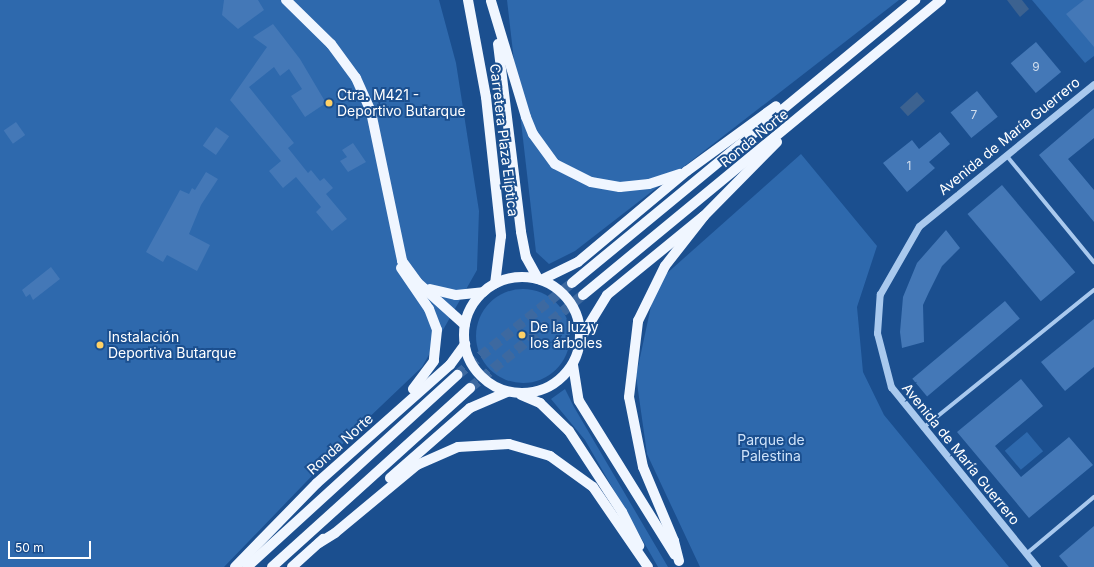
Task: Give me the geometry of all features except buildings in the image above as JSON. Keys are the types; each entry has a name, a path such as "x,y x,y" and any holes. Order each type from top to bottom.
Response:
{"main road":[{"path":"286,0 301,13 356,78 371,112 381,147 402,273 434,318 438,345 428,374 355,448"},
{"path":"294,0 301,13"},
{"path":"464,0 474,28"},
{"name":"Carretera Plaza Elíptica","path":"468,0 486,97 501,236 495,284"},
{"name":"Ronda Norte","path":"572,283 915,0"},
{"name":"Ronda Norte","path":"583,295 786,130 941,0"},
{"path":"491,1 526,117 533,134 555,164 591,182 620,187 649,184 687,171"},
{"name":"Carretera Plaza Elíptica","path":"491,1 521,232 526,257 539,279"},
{"path":"648,567 622,512 569,431 540,403 512,393 479,374 465,344 465,325 483,292 495,284 509,278 539,279 578,262 687,171 754,120 798,95"},
{"path":"292,567 470,408 512,393 543,390 565,376 573,365 580,340 588,321 607,295 704,216 769,153 786,130"},
{"path":"680,564 674,541 644,467 629,396 638,321 665,266 704,216"},
{"path":"398,252 423,286 437,294 465,325"},
{"path":"539,279 568,299 578,320 580,340"},
{"path":"437,294 483,292"},
{"name":"Ronda Norte","path":"235,567 355,448 450,365 465,344"},
{"path":"573,365 579,401 680,564"},
{"name":"Ronda Norte","path":"248,567 457,375"},
{"path":"272,567 470,388"},
{"path":"319,543 428,459 458,447 509,444 550,456 593,487 648,567"}],"street":[{"name":"Avenida de María Guerrero","path":"1037,567 922,429 891,387 877,333 880,294 919,226 1094,84"},
{"path":"1006,155 1094,262"},
{"path":"922,429 1094,290"},
{"path":"1026,554 1094,497"}],"green space":[{"path":"0,0 439,0 456,63 479,211 477,270 422,367 360,426 224,567 0,567"},
{"path":"507,0 899,0 575,251 549,264 536,252"},
{"path":"1032,0 1094,0 1094,56 1085,63"},
{"name":"Parque de Palestina","path":"801,154 877,246 857,307 863,372 884,415 1009,567 700,567 647,454 636,376 656,283"},
{"path":"523,289 541,293 556,303 566,318 570,336 566,354 556,369 541,379 523,383 505,379 490,369 480,354 476,336 480,318 490,303 505,293"},
{"path":"565,389 574,407 668,567 658,567 585,440 551,399"},
{"path":"1027,432 1043,451 1021,470 1005,451"}],"shaded area":[{"path":"1007,0 1022,0 1029,9 1020,17"},
{"path":"917,92 925,101 908,116 900,107"}],"tunnel":[{"path":"457,375 572,283"},
{"path":"470,388 583,295"}],"place":[{"name":"Ctra. M421 - Deportivo Butarque","path":"329,103"},
{"name":"De la luz y los árboles","path":"522,335"},
{"name":"Instalación Deportiva Butarque","path":"100,345"}]}
